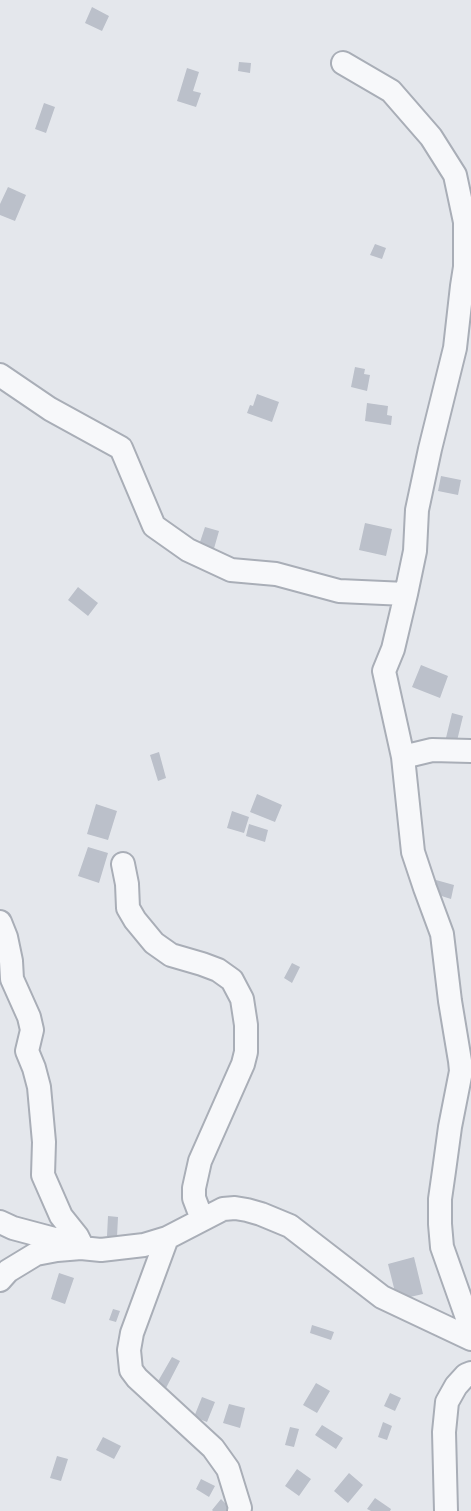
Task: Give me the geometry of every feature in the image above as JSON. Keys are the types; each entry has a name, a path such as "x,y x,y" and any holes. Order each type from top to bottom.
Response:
{"street":[{"path":"343,63 391,91 431,137 455,175 468,213 462,286 463,354 430,449 417,510 415,551 393,649 384,671 403,758 413,852 442,934 446,952 450,1001 461,1071 440,1199 440,1224 442,1247 471,1329"},
{"path":"0,375 50,409 121,448 154,526 188,550 231,570 276,574 339,591 406,594"},
{"path":"403,758 432,750 471,751"},
{"path":"123,864 128,908 153,943 171,956 218,970 232,980 242,999 246,1025 246,1052 243,1064 201,1161 194,1188 194,1198 202,1219"},
{"path":"0,922 6,937 12,979 29,1017 32,1030 27,1051 39,1087 44,1142 43,1175 62,1216 81,1244 79,1248"},
{"path":"0,1280 8,1271 36,1254 79,1248 101,1250 144,1245 167,1238 223,1209 235,1208 261,1214 290,1226 382,1297 471,1339"},
{"path":"0,1222 13,1228 72,1243 79,1248"},
{"path":"167,1238 132,1333 129,1350 131,1370 213,1448 228,1469 239,1511"},
{"path":"446,1511 444,1432 447,1402 456,1386 471,1373"}],"building":[{"path":"92,7 109,16 102,31 85,23"},
{"path":"239,62 251,63 250,73 238,71"},
{"path":"187,68 199,72 193,91 201,93 196,107 177,101"},
{"path":"44,103 55,107 46,133 35,129"},
{"path":"8,187 26,195 15,221 0,215 0,204"},
{"path":"375,244 386,248 382,259 370,255"},
{"path":"355,367 365,369 364,374 370,375 367,391 351,387"},
{"path":"257,394 279,402 272,422 247,413 250,405 253,406"},
{"path":"367,403 388,406 387,415 392,416 391,425 365,421"},
{"path":"441,476 461,480 458,495 438,491"},
{"path":"365,523 392,529 386,556 359,550"},
{"path":"205,527 219,531 213,552 198,548"},
{"path":"78,587 98,603 88,616 68,600"},
{"path":"421,665 448,676 440,698 412,687"},
{"path":"452,713 463,716 456,745 445,742"},
{"path":"159,752 166,778 158,781 150,755"},
{"path":"257,794 282,805 275,822 250,812"},
{"path":"96,804 117,811 108,840 87,834"},
{"path":"232,811 249,817 244,833 227,828"},
{"path":"249,824 268,830 265,842 246,836"},
{"path":"88,847 108,853 99,883 78,876"},
{"path":"436,880 454,885 451,899 432,893"},
{"path":"292,963 300,967 292,983 284,978"},
{"path":"108,1216 118,1217 117,1237 107,1236"},
{"path":"414,1257 423,1294 397,1300 388,1264"},
{"path":"59,1273 74,1278 65,1304 51,1299"},
{"path":"113,1309 120,1311 116,1322 109,1320"},
{"path":"312,1325 334,1332 331,1340 310,1333"},
{"path":"172,1357 180,1361 166,1388 157,1383"},
{"path":"316,1383 330,1391 317,1413 303,1405"},
{"path":"390,1393 401,1398 395,1411 384,1406"},
{"path":"202,1397 215,1402 207,1422 194,1417"},
{"path":"229,1404 245,1408 240,1428 223,1423"},
{"path":"383,1422 392,1426 387,1440 378,1437"},
{"path":"322,1425 343,1438 336,1449 315,1435"},
{"path":"290,1427 299,1429 294,1447 285,1445"},
{"path":"103,1437 121,1446 114,1459 96,1450"},
{"path":"57,1456 68,1459 61,1481 50,1478"},
{"path":"297,1469 311,1479 299,1496 285,1486"},
{"path":"349,1473 363,1485 348,1503 334,1491"},
{"path":"201,1479 215,1486 209,1497 196,1489"},
{"path":"375,1498 391,1509 390,1511 367,1509"},
{"path":"221,1499 233,1511 212,1510"}]}
